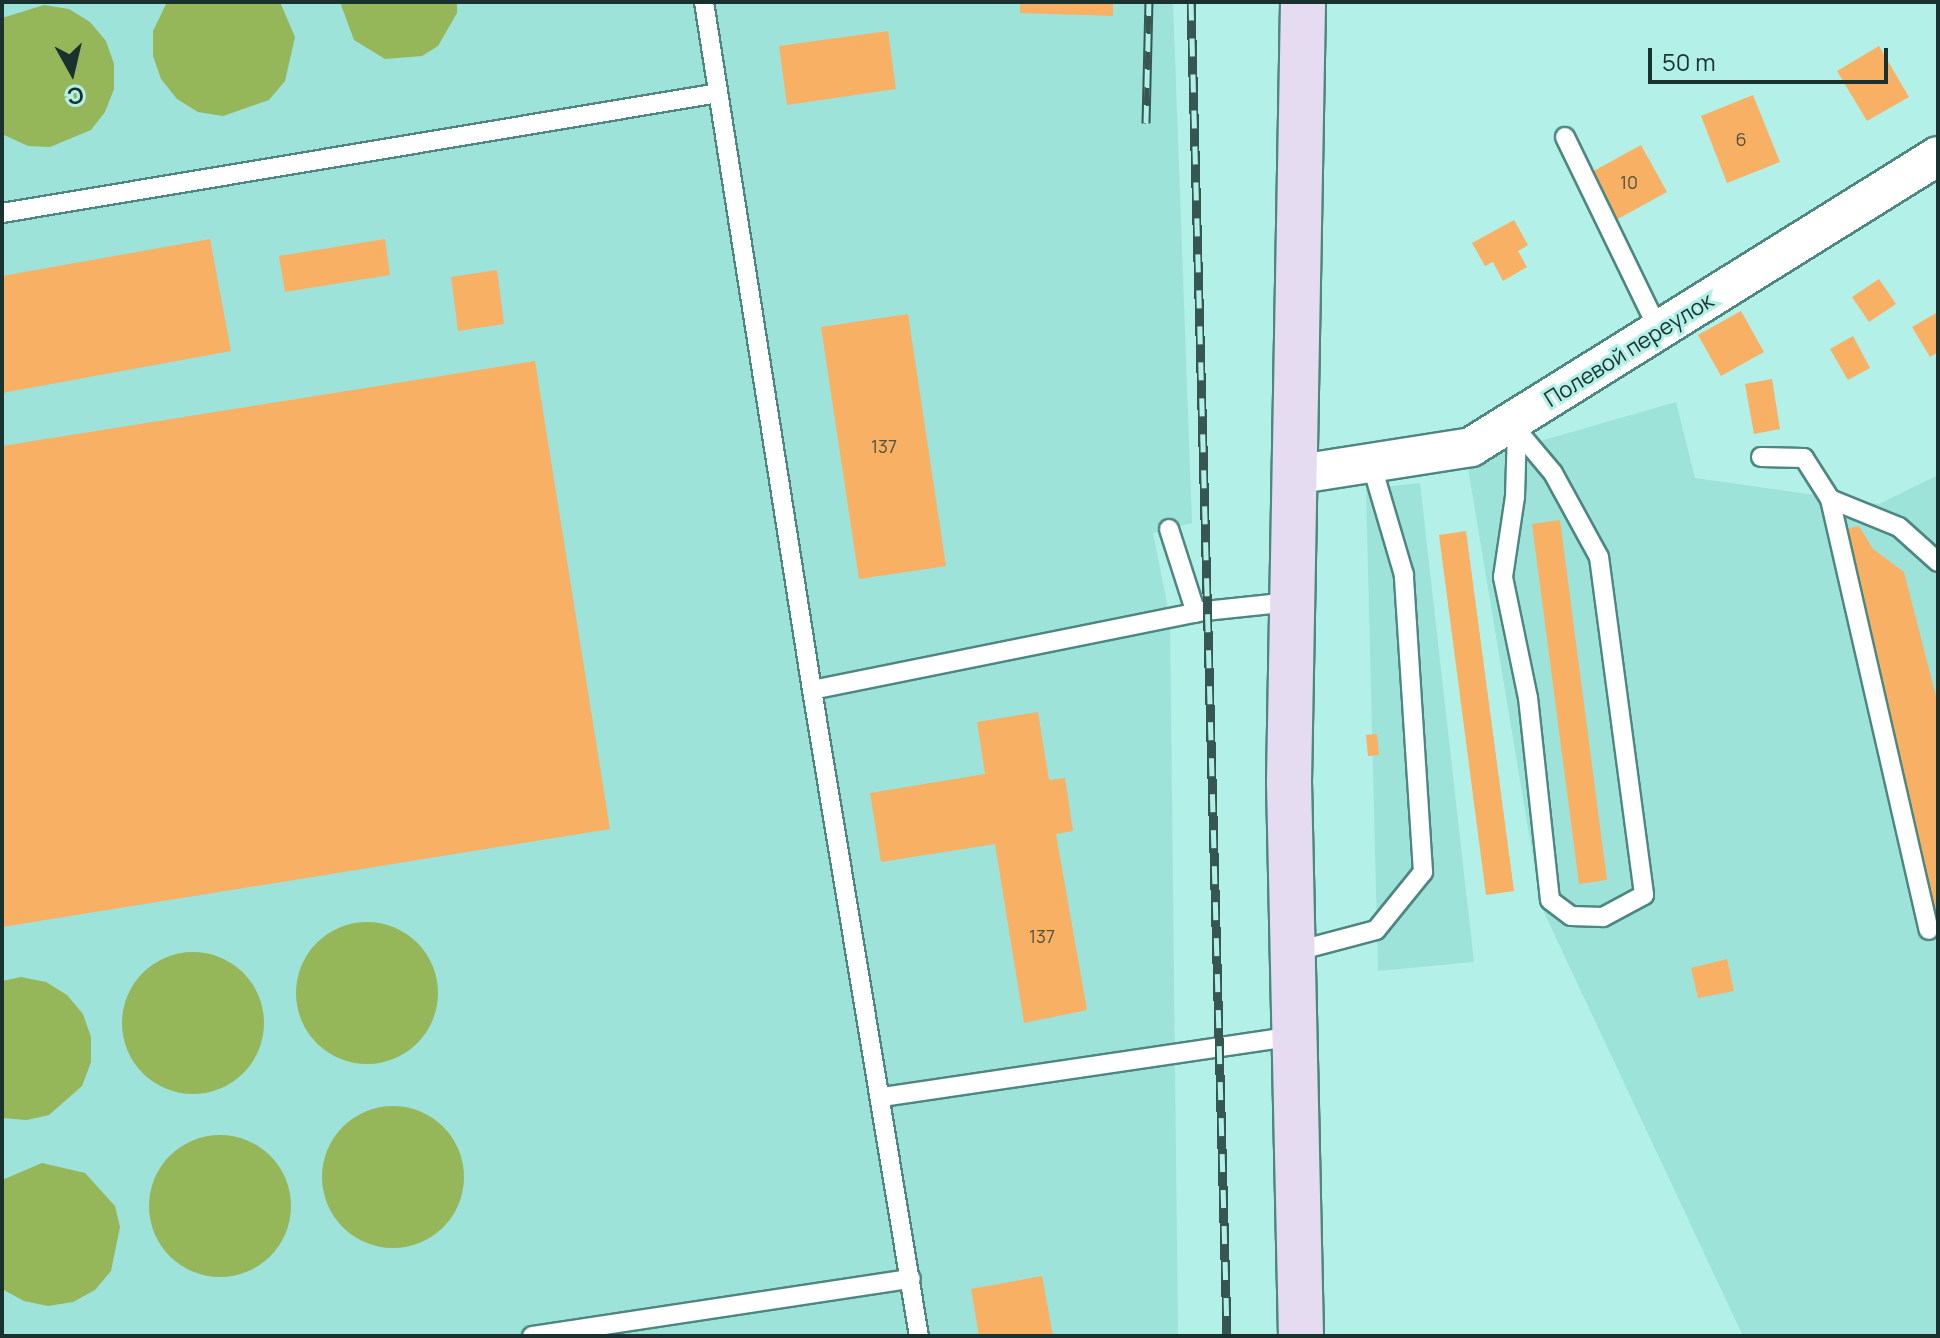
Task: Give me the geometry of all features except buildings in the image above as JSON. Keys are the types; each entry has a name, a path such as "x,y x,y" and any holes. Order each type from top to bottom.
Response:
{"street":[{"path":"1301,1336 1293,952 1291,602 1303,2"},
{"name":"Полевой переулок","path":"1293,475 1372,466 1471,447 1514,427 1938,156"}],"lane":[{"path":"704,2 812,690 882,1097 919,1336"},
{"path":"2,213 718,93"},
{"path":"1565,137 1660,333"},
{"path":"1514,427 1553,473 1599,557 1644,895 1603,917 1571,916 1550,900 1528,698 1503,577 1515,497 1514,427"},
{"path":"1761,457 1804,458 1830,499 1929,930"},
{"path":"1293,952 1376,930 1423,872 1404,575 1372,466"},
{"path":"1830,499 1899,527 1938,562"},
{"path":"1169,529 1196,613"},
{"path":"812,690 1196,613 1291,602"},
{"path":"882,1097 1295,1036"},
{"path":"538,1336 911,1279"}],"shaded area":[{"path":"2,2 1173,2 1192,523 1153,533 1170,618 1178,1336 2,1336"},
{"path":"167,2 280,2 295,37 285,81 269,100 223,116 198,112 177,99 161,79 153,56 153,31"},
{"path":"340,2 457,2 457,13 438,46 422,56 385,59 354,40"},
{"path":"44,5 69,9 90,22 106,41 114,64 114,89 105,112 91,130 50,147 28,146 2,134 2,18"},
{"path":"1676,402 1695,478 1879,504 1938,475 1938,1336 1743,1336 1541,906 1467,462"},
{"path":"1420,483 1474,962 1378,971 1366,489"},
{"path":"367,922 394,927 417,943 433,966 438,993 433,1020 417,1043 394,1059 367,1064 340,1059 317,1043 301,1020 296,993 301,966 317,943 340,927"},
{"path":"193,952 220,957 243,973 259,996 264,1023 259,1050 243,1073 220,1089 193,1094 166,1089 143,1073 127,1050 122,1023 127,996 143,973 166,957"},
{"path":"21,977 46,982 67,995 83,1014 91,1037 91,1062 82,1086 49,1115 27,1120 2,1118 2,981"},
{"path":"393,1106 420,1111 443,1127 459,1150 464,1177 459,1204 443,1227 420,1243 393,1248 366,1243 343,1227 327,1204 322,1177 327,1150 343,1127 366,1111"},
{"path":"220,1135 247,1140 270,1156 286,1179 291,1206 286,1233 270,1256 247,1272 220,1277 193,1272 170,1256 154,1233 149,1206 154,1179 170,1156 193,1140"},
{"path":"42,1163 85,1173 115,1206 120,1227 111,1271 95,1290 73,1302 48,1306 24,1301 2,1289 2,1180"}],"railway":[{"path":"1146,123 1149,2"},
{"path":"1191,2 1227,1336"}]}
